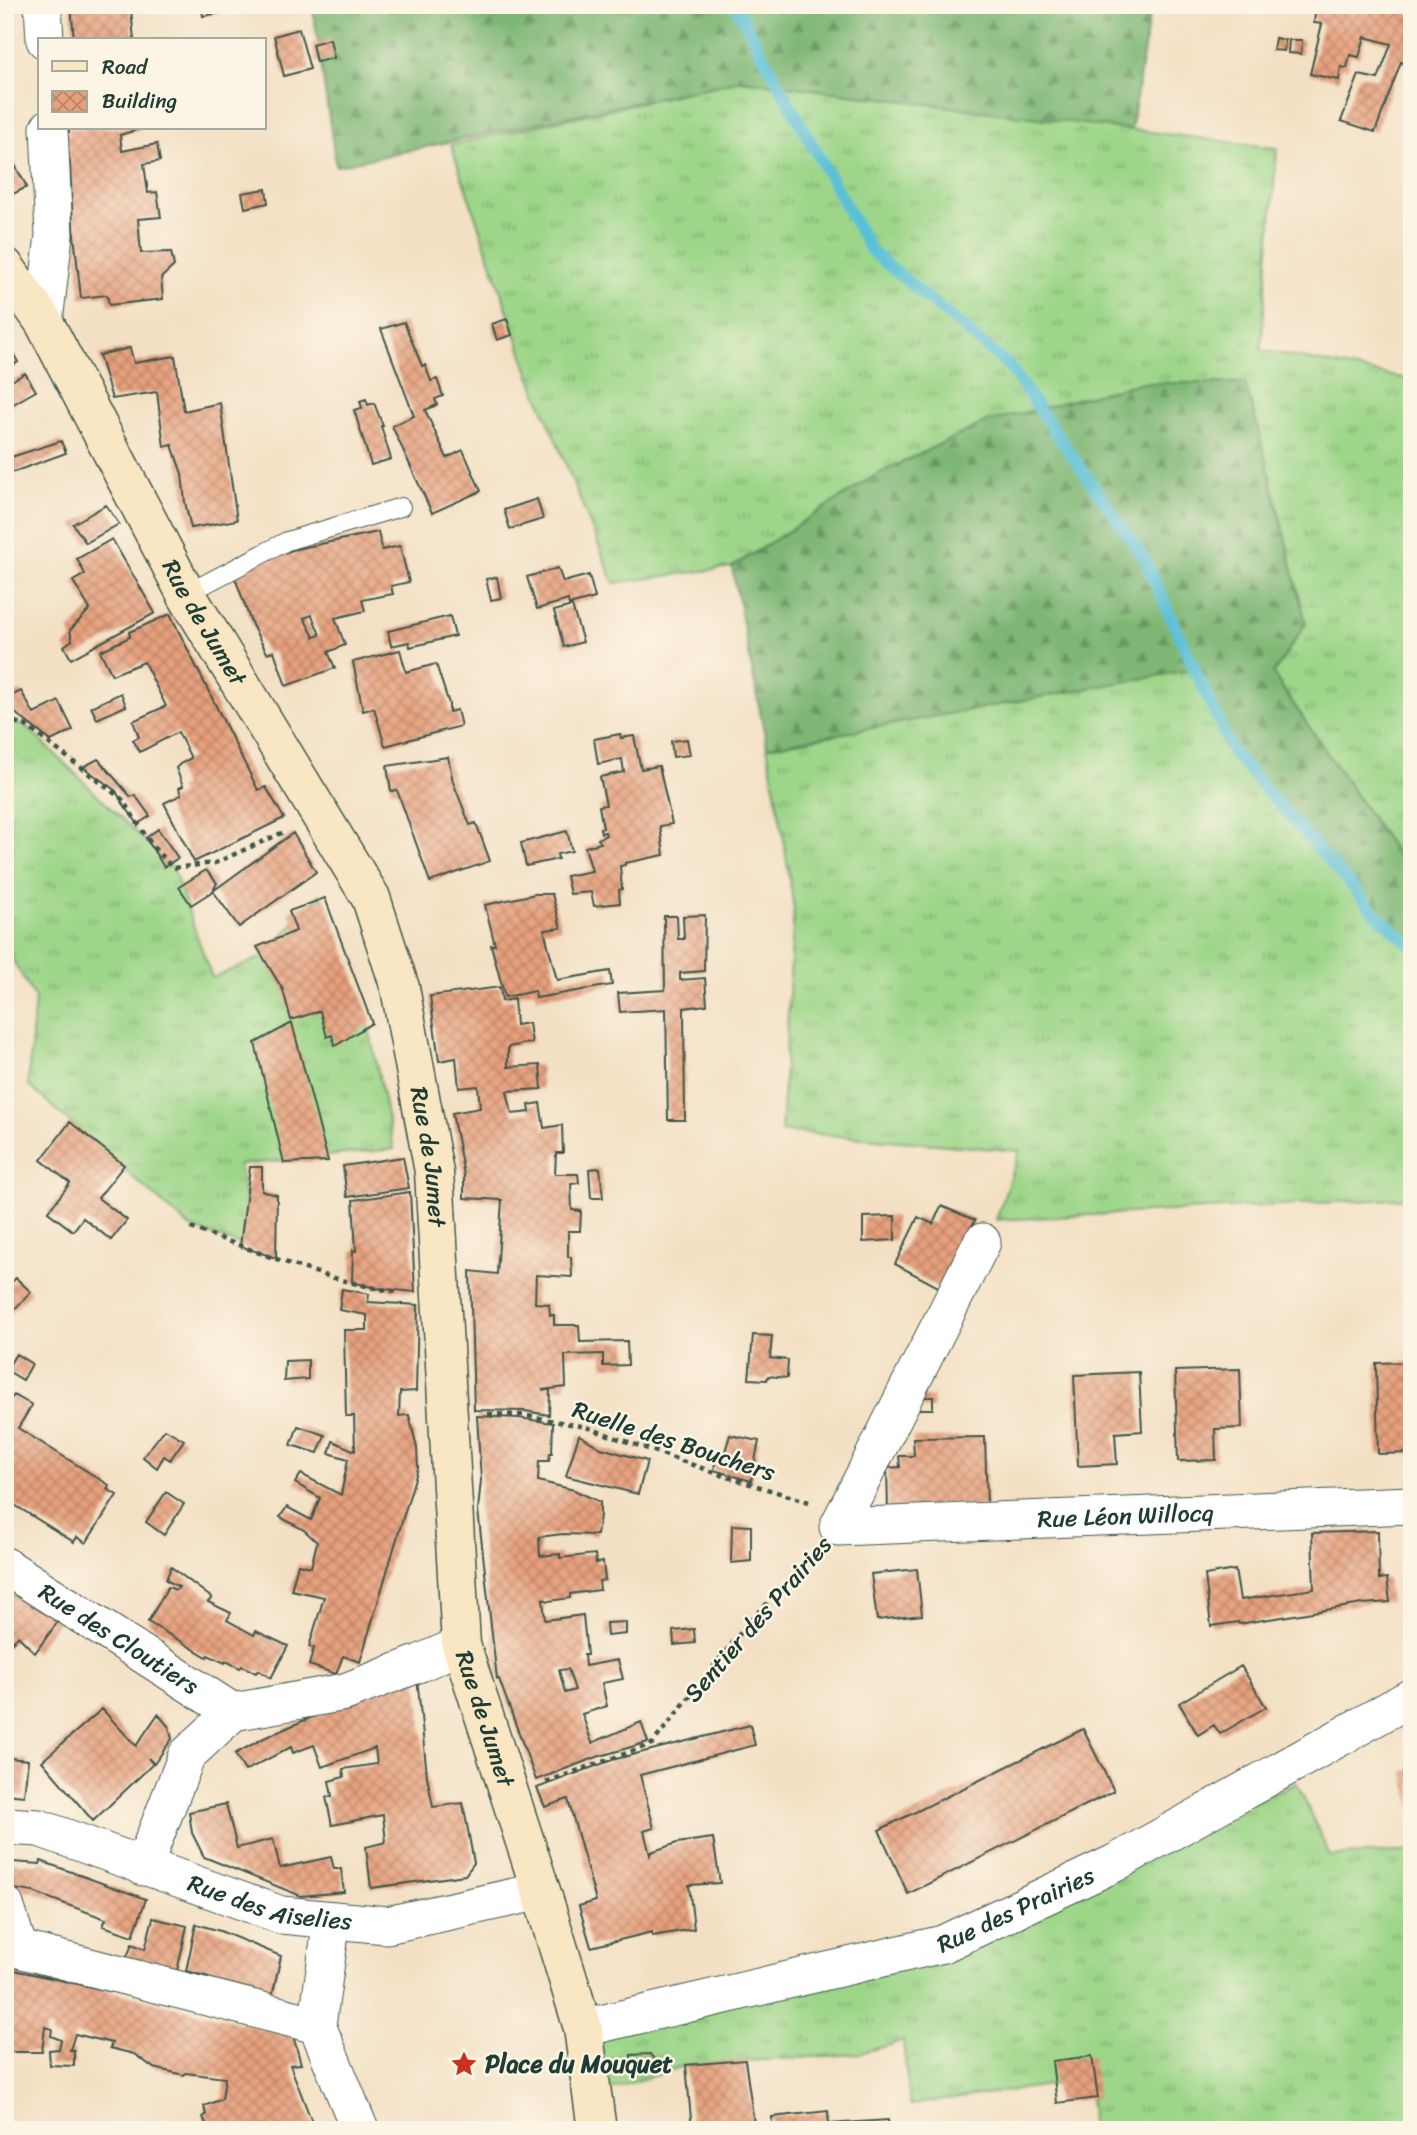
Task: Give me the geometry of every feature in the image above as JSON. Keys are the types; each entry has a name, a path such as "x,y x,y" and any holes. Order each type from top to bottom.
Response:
{"street":[{"path":"43,5 45,38"},
{"path":"44,322 54,235 49,130"},
{"name":"Rue de Jumet","path":"5,267 44,322 186,594 371,898 400,988 434,1172 461,1645 583,2028 597,2130"},
{"name":"Sentier des Prairies","path":"841,1520 982,1242"},
{"name":"Rue Léon Willocq","path":"841,1520 1412,1505"},
{"name":"Rue des Cloutiers","path":"5,1566 233,1712"},
{"path":"143,1867 187,1755 233,1712 345,1692 461,1645"},
{"name":"Rue des Prairies","path":"583,2028 943,1944 1115,1863 1412,1697"},
{"name":"Rue des Aiselies","path":"5,1826 39,1828 281,1915 387,1925 541,1891"},
{"path":"5,1905 19,1949 317,2025"},
{"path":"332,1920 317,2025 360,2130"}],"lane":[{"path":"186,594 287,541 401,507"}],"path":[{"path":"5,719 25,725 122,799 153,847 173,868 215,863 321,816"},
{"path":"191,1228 326,1275 383,1290 441,1297"},
{"name":"Ruelle des Bouchers","path":"449,1414 523,1415 586,1427 841,1520"},
{"name":"Sentier des Prairies","path":"509,1795 652,1744 750,1621 825,1545 841,1520"}],"green space":[{"path":"320,5 1151,5 1131,130 741,80 336,166 313,9"},
{"path":"741,80 1277,148 1261,350 1412,380 1412,877 1273,674 1306,623 1245,383 1140,383 1127,387 878,474 732,567 614,583 530,376 451,145"},
{"path":"1140,383 1245,383 1306,623 1273,674 1412,877 1412,946 1380,918 1233,753 1194,669 767,747 732,567 878,474 986,422"},
{"path":"1194,669 1233,753 1380,918 1412,946 1412,1198 996,1220 1019,1151 781,1131 794,909 767,747"},
{"path":"5,723 25,725 173,868 212,978 263,957 320,894 366,1013 394,1149 239,1165 256,1250 191,1228 28,1085 35,998 5,947"},
{"path":"1297,1783 1330,1856 1412,1851 1412,2130 1091,2130 1090,2079 910,2105 903,2041 857,2054 687,2065 593,2095 583,2028 931,1947"}],"building":[{"path":"71,5 156,5 131,9 134,38 74,38"},
{"path":"201,5 235,5 236,10 203,16"},
{"path":"1316,5 1412,5 1412,66 1401,62 1375,132 1341,121 1359,75 1378,79 1391,44 1365,37 1359,57 1350,55 1347,68 1341,67 1339,80 1310,74 1322,24 1314,23"},
{"path":"9,13 9,65 5,66 5,15"},
{"path":"299,29 310,69 284,76 274,36"},
{"path":"1275,38 1285,40 1284,51 1273,50"},
{"path":"330,39 334,58 316,62 312,44"},
{"path":"1289,40 1302,40 1301,54 1288,53"},
{"path":"136,130 120,135 122,151 157,144 160,161 144,164 148,193 157,192 161,217 138,219 141,253 171,252 174,266 161,278 163,299 109,305 107,295 81,298 73,226 70,162 65,133"},
{"path":"5,147 27,187 5,198"},
{"path":"266,189 268,203 245,208 242,193"},
{"path":"507,319 512,335 497,340 492,324"},
{"path":"404,322 422,366 425,365 431,381 437,379 443,396 435,399 437,405 425,410 447,458 463,450 481,491 432,513 392,426 414,416 381,329"},
{"path":"5,339 18,362 5,369"},
{"path":"130,348 134,363 175,356 184,411 220,403 237,520 191,528 182,474 172,445 164,447 157,392 112,399 99,355"},
{"path":"25,373 36,391 8,407 5,402 5,385"},
{"path":"366,399 368,405 374,403 391,459 371,465 354,410 362,408 360,401"},
{"path":"61,441 66,453 5,475 5,459"},
{"path":"537,499 543,519 510,529 504,510"},
{"path":"106,505 119,524 86,543 73,524"},
{"path":"378,532 382,550 400,546 409,582 391,586 393,594 362,600 365,611 335,618 345,645 328,652 335,668 286,686 274,651 267,653 252,625 233,572 292,550","holes":["312,615 320,635 314,637 304,618"]},
{"path":"112,539 155,613 71,659 64,646 72,640 70,630 90,609 73,581 85,574 77,559"},
{"path":"558,568 563,582 589,575 595,598 569,605 568,600 537,609 527,577"},
{"path":"497,577 501,598 491,600 486,579"},
{"path":"572,606 583,642 564,647 554,611"},
{"path":"170,614 258,790 266,787 284,818 194,862 164,803 181,795 179,788 183,786 176,768 191,758 178,732 140,752 133,740 139,737 133,721 166,706 144,662 112,675 100,651 130,637 129,632"},
{"path":"450,616 455,636 410,647 409,642 391,646 388,631"},
{"path":"400,650 406,672 436,664 449,712 457,710 461,726 385,746 374,708 363,711 353,662"},
{"path":"21,691 34,714 59,701 73,730 51,741 5,705 5,699"},
{"path":"121,693 126,706 97,719 91,707"},
{"path":"620,734 621,738 634,736 641,769 659,766 672,824 660,826 664,855 620,866 620,903 594,906 591,892 570,894 566,876 592,871 585,847 601,843 598,839 606,835 605,832 601,833 600,828 603,828 599,806 606,805 600,777 624,772 622,759 598,764 594,739"},
{"path":"687,739 690,755 673,757 671,741"},
{"path":"448,757 453,782 470,825 476,823 490,861 430,882 397,790 391,791 387,766"},
{"path":"98,759 131,797 135,795 150,816 138,824 116,791 83,767"},
{"path":"158,829 178,858 164,867 146,838"},
{"path":"567,831 572,851 557,854 558,859 526,866 521,843"},
{"path":"293,833 316,872 239,927 213,891"},
{"path":"206,870 217,883 213,891 191,905 179,887"},
{"path":"535,894 552,894 561,928 544,930 557,980 610,971 612,985 536,998 535,991 505,997 491,945 495,945 485,905"},
{"path":"325,898 372,1023 335,1046 332,1035 327,1037 320,1011 291,1020 283,990 257,947 296,931 289,911"},
{"path":"705,915 704,971 680,973 680,980 705,978 707,1005 684,1008 685,1120 668,1120 666,1009 620,1012 618,993 665,990 664,916 677,916 678,939 684,939 683,916"},
{"path":"500,987 502,1001 514,999 516,1025 529,1023 532,1043 508,1047 508,1067 540,1065 542,1089 507,1091 512,1114 530,1112 529,1105 540,1103 544,1128 562,1125 563,1153 556,1153 555,1174 578,1174 579,1183 571,1184 572,1210 581,1211 580,1231 568,1231 568,1257 571,1257 572,1277 536,1275 535,1303 549,1304 550,1315 554,1315 554,1325 579,1325 580,1342 627,1341 628,1365 603,1366 603,1354 565,1355 566,1387 542,1390 550,1390 549,1415 525,1411 474,1410 470,1271 497,1274 502,1200 464,1198 464,1175 452,1113 480,1108 478,1086 459,1088 456,1058 439,1061 430,996"},
{"path":"292,1023 328,1161 284,1163 255,1043"},
{"path":"70,1122 124,1165 98,1198 127,1220 111,1240 83,1218 73,1231 48,1212 70,1183 41,1160"},
{"path":"403,1157 409,1188 347,1197 343,1166"},
{"path":"250,1167 262,1167 262,1191 277,1195 276,1258 240,1246"},
{"path":"600,1168 603,1198 591,1198 589,1169"},
{"path":"410,1192 415,1292 375,1288 352,1282 353,1250 356,1251 353,1200"},
{"path":"941,1206 975,1220 940,1288 895,1264 918,1217 933,1224"},
{"path":"895,1216 895,1240 863,1242 863,1217"},
{"path":"16,1278 31,1292 11,1313 5,1307 5,1289"},
{"path":"342,1289 369,1294 368,1302 418,1305 416,1391 400,1392 399,1416 409,1415 417,1448 418,1468 360,1662 343,1656 336,1674 309,1665 314,1648 309,1647 324,1597 291,1590 298,1564 311,1567 317,1542 304,1530 280,1517 287,1507 311,1520 320,1498 295,1483 301,1474 341,1495 348,1459 329,1453 333,1441 355,1451 354,1416 346,1416 344,1330 367,1330 367,1315 339,1310"},
{"path":"753,1335 772,1336 770,1358 788,1360 787,1378 768,1376 767,1380 749,1379"},
{"path":"16,1354 32,1364 23,1380 6,1370"},
{"path":"308,1360 308,1379 284,1381 285,1361"},
{"path":"1412,1362 1412,1453 1378,1454 1376,1363"},
{"path":"1240,1369 1242,1428 1215,1429 1216,1460 1178,1461 1175,1371"},
{"path":"1139,1372 1142,1431 1115,1433 1117,1464 1078,1466 1074,1375"},
{"path":"14,1395 32,1405 18,1428 109,1485 107,1489 117,1495 86,1543 77,1537 74,1542 5,1499 5,1407"},
{"path":"918,1397 933,1397 933,1409 917,1409"},
{"path":"477,1416 553,1423 552,1453 549,1461 539,1461 538,1481 574,1490 600,1502 600,1515 597,1535 563,1534 539,1537 540,1556 560,1554 560,1558 595,1554 596,1563 603,1562 605,1580 599,1581 600,1590 570,1594 570,1598 549,1601 543,1599 545,1620 583,1615 587,1655 584,1655 585,1666 618,1660 623,1679 602,1683 607,1706 582,1714 592,1743 641,1722 648,1742 597,1757 536,1780 497,1679 478,1510 481,1480","holes":["568,1669 575,1690 565,1693 559,1670"]},
{"path":"298,1426 325,1435 318,1453 291,1445"},
{"path":"165,1429 184,1440 170,1460 164,1456 157,1468 143,1457"},
{"path":"579,1435 601,1448 647,1461 638,1494 566,1476"},
{"path":"730,1435 759,1441 751,1481 714,1470 716,1457 723,1458"},
{"path":"985,1437 987,1506 888,1512 887,1468 900,1467 899,1456 914,1456 913,1438"},
{"path":"166,1492 184,1504 164,1535 146,1522"},
{"path":"732,1525 751,1526 751,1561 731,1563"},
{"path":"1378,1531 1379,1579 1387,1578 1390,1602 1211,1626 1205,1575 1235,1570 1240,1600 1314,1589 1312,1533"},
{"path":"171,1567 212,1598 208,1602 231,1613 227,1620 254,1635 256,1631 288,1646 271,1678 258,1670 256,1673 242,1666 240,1668 208,1655 207,1657 148,1622 168,1587 176,1590 179,1587 166,1580"},
{"path":"917,1569 922,1615 877,1620 871,1574"},
{"path":"5,1585 59,1620 35,1653 18,1636 5,1649"},
{"path":"626,1622 626,1634 607,1636 606,1623"},
{"path":"694,1629 695,1643 674,1645 673,1631"},
{"path":"1241,1666 1266,1707 1220,1734 1214,1725 1198,1735 1179,1703"},
{"path":"417,1677 427,1776 433,1807 463,1803 474,1863 465,1875 371,1888 366,1847 386,1842 383,1815 332,1825 326,1797 332,1796 329,1781 344,1777 343,1769 377,1764 375,1748 322,1767 314,1745 293,1753 291,1747 245,1771 235,1754 305,1720"},
{"path":"102,1709 136,1746 158,1714 169,1727 172,1739 154,1764 148,1758 153,1764 93,1821 42,1761"},
{"path":"750,1725 755,1745 640,1775 654,1828 644,1831 650,1855 651,1852 677,1843 713,1838 720,1883 689,1885 694,1929 652,1936 652,1932 591,1947 579,1906 596,1901 568,1799 545,1807 537,1788 612,1760"},
{"path":"1083,1729 1114,1791 908,1894 879,1830"},
{"path":"9,1758 28,1760 24,1796 5,1794"},
{"path":"1412,1769 1412,1805 1411,1805 1403,1771"},
{"path":"226,1804 237,1848 273,1839 280,1868 331,1857 334,1869 341,1869 344,1892 301,1896 204,1857 192,1833 189,1812"},
{"path":"41,1861 146,1899 133,1936 103,1926 106,1919 33,1892 14,1889 13,1862 40,1864"},
{"path":"153,1918 187,1926 174,1985 122,1970 132,1944 145,1949"},
{"path":"196,1924 281,1956 270,2006 205,1992 209,1977 186,1971"},
{"path":"5,1968 289,2035 294,2039 301,2064 290,2065 315,2130 209,2130 203,2117 206,2115 204,2106 222,2099 225,2078 186,2073 184,2075 154,2068 134,2054 110,2048 112,2043 75,2034 70,2050 74,2050 74,2066 50,2065 49,2050 59,2049 61,2040 51,2036 52,2029 45,2027 42,2052 5,2052"},
{"path":"650,2054 654,2065 648,2070 633,2072 631,2055"},
{"path":"1092,2056 1098,2098 1057,2103 1052,2061"},
{"path":"745,2060 755,2130 692,2130 686,2065"},
{"path":"828,2111 829,2124 888,2120 889,2130 772,2130 772,2117"}],"waterway":[{"path":"735,5 871,251 1009,366 1144,558 1233,753 1380,918 1412,946"}],"place":[{"name":"Place du Mouquet","path":"464,2064"}]}
